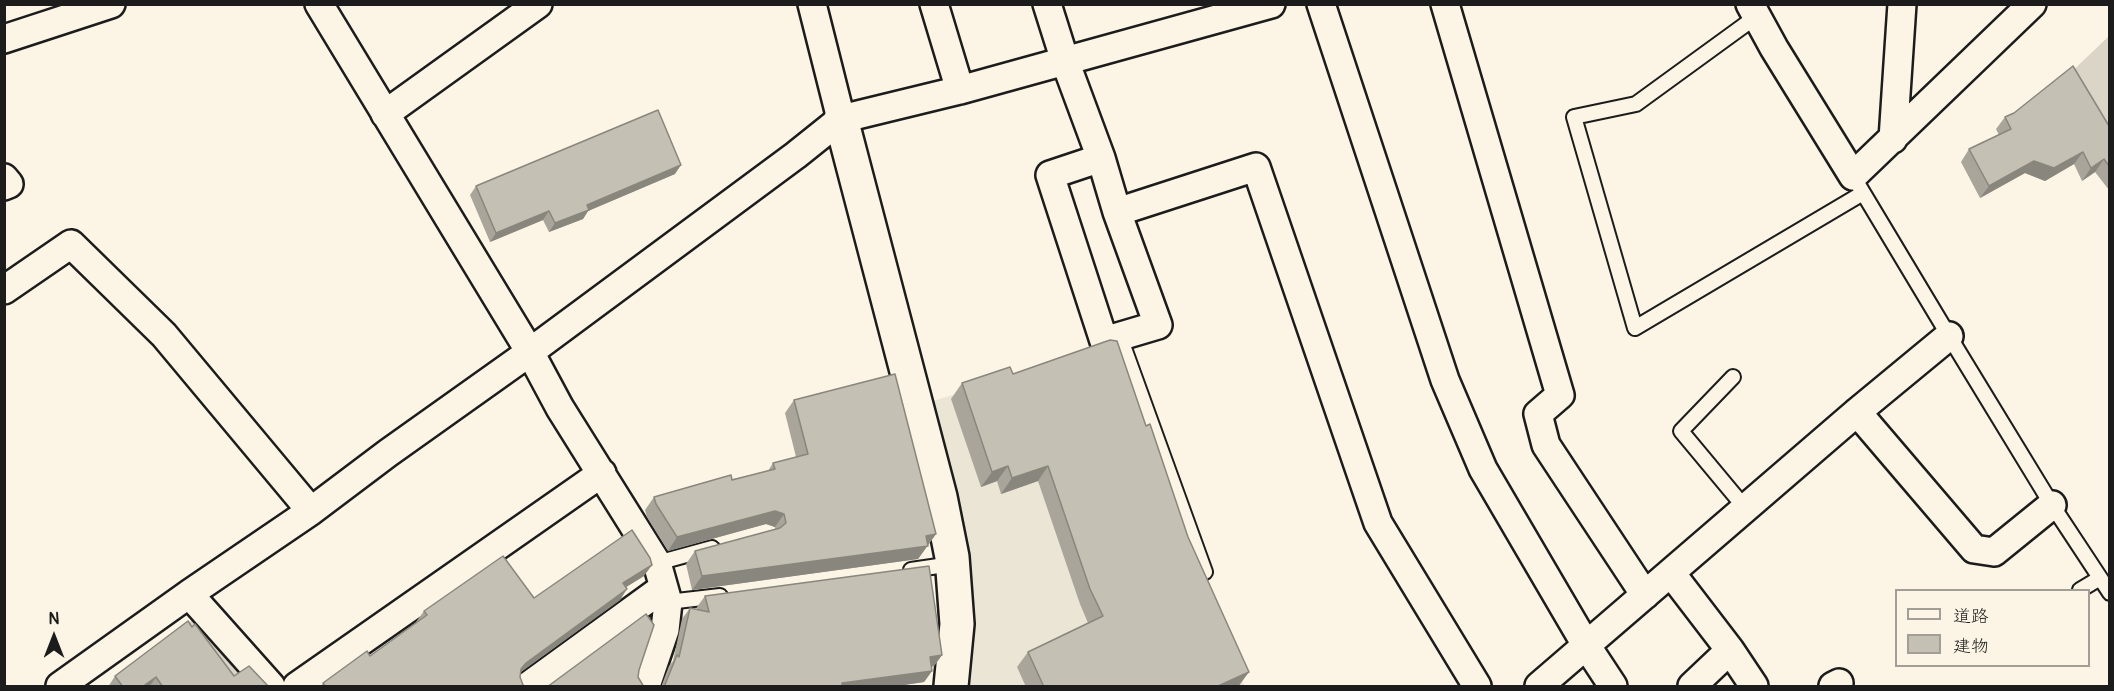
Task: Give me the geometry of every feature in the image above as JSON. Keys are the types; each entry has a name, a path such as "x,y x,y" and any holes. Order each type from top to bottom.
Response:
{"street":[{"path":"4,39 111,4"},
{"path":"385,114 538,4"},
{"path":"812,4 940,497 952,564 957,624 951,687"},
{"path":"934,4 960,90"},
{"path":"1047,4 1065,61 1101,158 1117,212 1158,325 1104,342 1050,175 1101,158"},
{"path":"60,687 189,594 311,511 530,352 796,155 841,119 960,90 1272,4"},
{"path":"1321,4 1444,380 1483,469 1613,687"},
{"path":"1445,4 1560,395 1538,414 1546,445 1645,595"},
{"path":"1893,139 1902,4"},
{"path":"1754,10 1773,48 1858,185 1893,139 2032,4"},
{"path":"326,7 385,114 530,352 560,408 602,473 663,584 665,630 646,687"},
{"path":"1117,212 1256,167 1378,523 1478,687"},
{"path":"4,178 9,184 4,186"},
{"path":"4,290 71,244 164,335 311,511"},
{"path":"1539,687 1857,412 1949,336"},
{"path":"1857,412 1974,549 1994,552 2052,505"},
{"path":"297,687 602,473"},
{"path":"1671,573 1730,650 1754,687"},
{"path":"528,687 663,584"},
{"path":"189,594 271,687"},
{"path":"1692,687 1730,650"}],"lane":[{"path":"1754,10 1636,104 1575,117 1635,328 1858,185 2052,505 2109,593"},
{"path":"1120,337 1205,572"},
{"path":"1733,377 1681,431 1746,508"},
{"path":"663,584 723,545"},
{"path":"897,572 952,564"},
{"path":"2083,589 2100,578"},
{"path":"663,584 737,593"}],"shaded area":[{"path":"2109,36 2109,149 2064,79"},
{"path":"1109,346 1244,685 965,686 973,616 962,524 930,402"},
{"path":"199,615 243,670 222,686 183,627"}],"building":[{"path":"2073,66 2109,126 2109,166 2104,159 2091,168 2083,152 2054,168 2034,161 1989,186 1969,149 2011,129 2005,117 2014,113"},
{"path":"658,110 681,165 587,205 589,210 555,223 549,211 496,233 476,186"},
{"path":"1110,340 1117,341 1146,426 1150,424 1188,537 1249,672 1216,687 1044,687 1028,652 1103,616 1090,589 1048,466 1012,478 1008,466 992,472 962,383 1010,367 1013,374"},
{"path":"895,374 936,534 926,536 928,546 702,576 695,551 780,528 786,523 784,514 775,511 677,537 654,497 731,475 732,480 775,469 773,463 808,454 794,400"},
{"path":"632,530 652,565 623,583 627,589 526,663 521,669 520,677 526,687 326,687 323,683 367,651 370,656 427,615 424,611 503,556 534,598"},
{"path":"929,566 942,655 930,657 932,671 842,683 842,687 664,687 677,655 679,657 690,608 709,612 705,596"},
{"path":"646,614 654,625 639,670 638,677 644,687 547,687"},
{"path":"188,621 192,627 195,624 234,676 249,666 269,687 163,687 156,677 142,687 123,687 115,676"}]}
